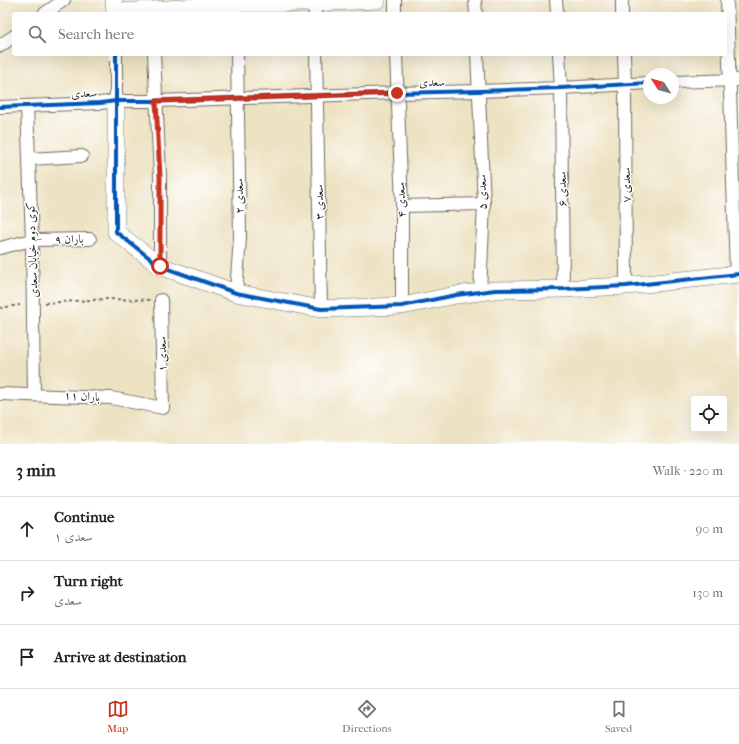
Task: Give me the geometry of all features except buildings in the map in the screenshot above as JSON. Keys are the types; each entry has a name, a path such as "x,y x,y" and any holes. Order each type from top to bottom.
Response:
{"street":[{"path":"47,12 64,0"},
{"path":"115,9 315,6 377,0"},
{"path":"395,0 395,12"},
{"path":"475,0 476,12"},
{"path":"556,0 557,12"},
{"path":"622,0 622,12"},
{"path":"116,56 116,232 160,266 236,293 321,309 402,306 456,295 496,290 626,286 737,274 734,80 727,0"},
{"path":"0,46 12,37"},
{"path":"154,56 160,176 160,266"},
{"name":"سعدی ۲","path":"236,293 240,237 237,56"},
{"name":"سعدی ۳","path":"316,56 321,309"},
{"name":"سعدی ۴","path":"396,56 402,206 402,306"},
{"name":"سعدی ۵","path":"477,56 484,204 480,292"},
{"name":"سعدی ۶","path":"559,56 561,88 563,289"},
{"name":"سعدی ۷","path":"624,56 626,286"},
{"path":"679,82 734,80"},
{"name":"سعدی","path":"0,107 116,101 478,92 643,83"},
{"name":"کوی دوم خیابان سعدی","path":"26,106 34,304 34,394"},
{"path":"29,159 82,156"},
{"path":"402,206 484,204"},
{"name":"باران ۹","path":"0,248 32,240 90,239"},
{"name":"سعدی ۱","path":"161,300 163,408"},
{"name":"باران ۱۱","path":"0,394 34,394 111,398 163,408"}],"path":[{"path":"0,308 107,299 161,300"}],"cycle path":[{"path":"116,56 116,232 160,266 236,293 321,309 402,306 456,295 495,290 626,286 739,274"},
{"path":"0,107 116,101 478,91 643,83"}],"route":[{"path":"160,266 160,176 156,101 397,93"}]}
